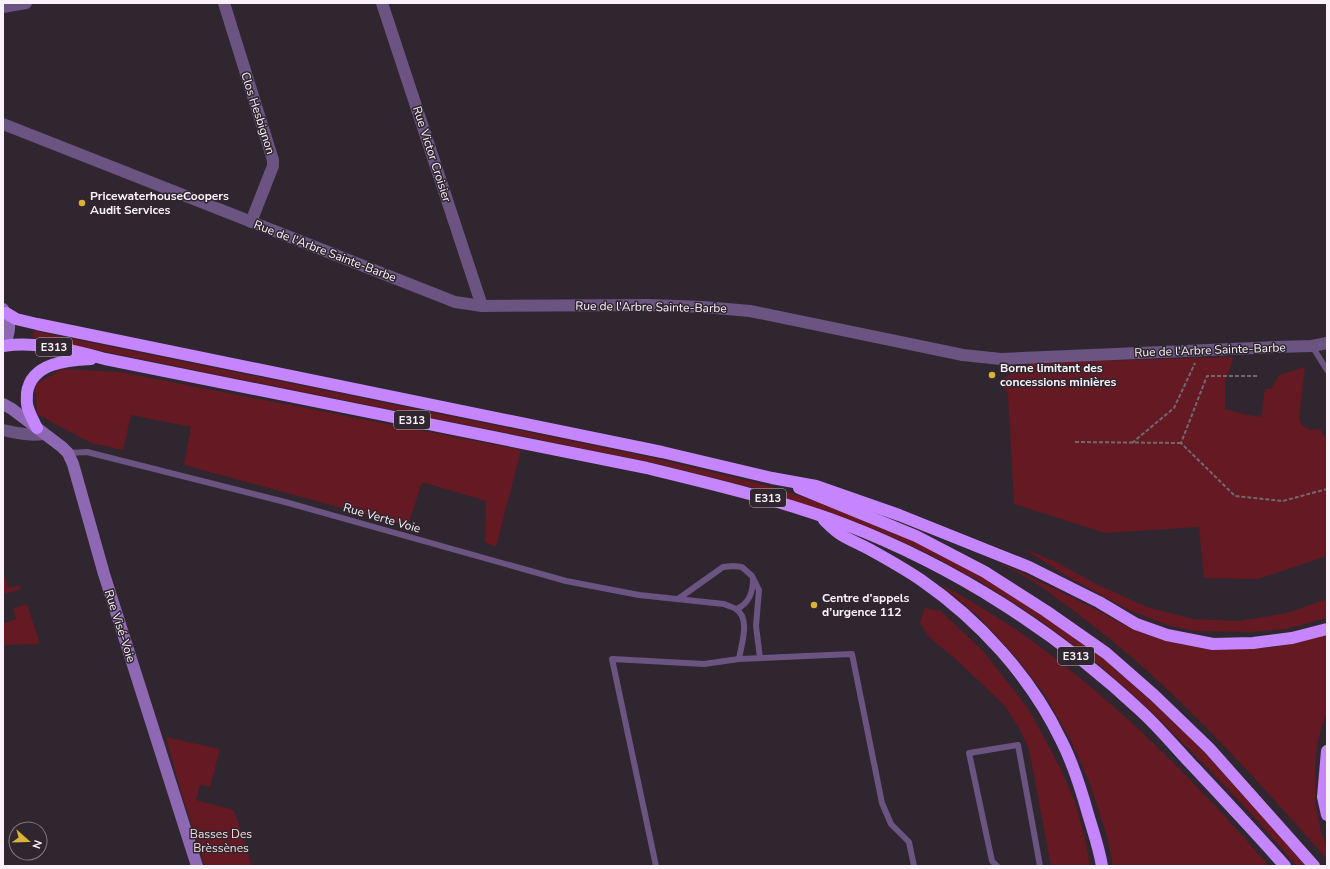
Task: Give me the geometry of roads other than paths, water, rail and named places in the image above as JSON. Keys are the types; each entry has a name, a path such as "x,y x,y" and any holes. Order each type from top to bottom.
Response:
{"highway":[{"name":"E313","path":"4,311 16,319 37,324 662,452 772,478 916,536 985,572 1046,611 1106,653 1154,695 1209,748 1314,866"},
{"name":"E313","path":"3,346 47,346 647,468 732,489 817,514 869,534 941,568 982,590 1037,627 1092,668 1144,713 1240,814 1286,866"},
{"path":"41,431 27,408 29,385 35,375 45,368 58,363 105,359"},
{"path":"772,478 816,486 899,514 1029,567 1098,602 1136,624 1167,635 1213,644 1253,643 1292,638 1327,629"},
{"path":"817,514 840,534 889,560 921,580 953,604 1007,659 1039,701 1070,758 1100,852 1102,866"},
{"path":"1327,751 1323,797 1327,815"}],"street":[{"path":"3,6 26,3"},
{"name":"Clos Hesbignon","path":"224,3 273,160 272,171 251,222"},
{"name":"Rue Victor Croisier","path":"382,3 482,306"},
{"name":"Rue de l'Arbre Sainte-Barbe","path":"3,124 455,302 482,306 649,305 704,307 750,311 963,355 1001,359 1312,346 1327,343"},
{"path":"3,346 9,331 9,322 4,311"},
{"name":"Rue Visé-Voie","path":"3,396 7,407 41,431 68,453 75,470 104,574 197,866"},
{"path":"3,430 34,436 41,431"}],"lane":[{"path":"1312,346 1327,370"},
{"name":"Rue Verte Voie","path":"68,453 87,452 285,502 566,581 639,595 724,604 736,609"},
{"path":"678,599 723,567 733,566 742,568 752,576 760,590 756,626 760,658"},
{"path":"739,660 745,628 742,616 736,609 744,605 749,598 753,589 752,576"},
{"path":"656,866 612,659 704,664 760,658 852,654 882,803 891,824 909,842 914,866"},
{"path":"997,866 992,861 969,753 1018,745 1040,866"}],"place":[{"name":"PricewaterhouseCoopers Audit Services","path":"82,203"},
{"name":"Borne limitant des concessions minières","path":"992,375"},
{"name":"Centre d’appels d’urgence 112","path":"814,605"}],"park label":[{"name":"Basses Des Brèssènes","path":"221,841"}]}
